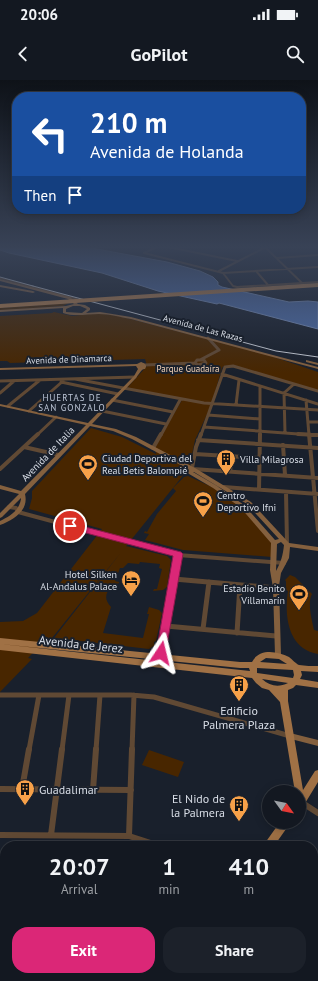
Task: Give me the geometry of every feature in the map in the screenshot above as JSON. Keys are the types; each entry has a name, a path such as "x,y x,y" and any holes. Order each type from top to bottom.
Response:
{"highway":[{"path":"0,307 261,289"}],"main road":[{"path":"0,312 66,312 64,310 72,303 70,300 30,289"},
{"path":"30,289 51,294"},
{"name":"Avenida de Las Razas","path":"51,294 79,302 88,308 151,320 277,355"},
{"path":"0,312 69,306 79,302"},
{"path":"83,313 88,311 88,308"},
{"name":"Avenida de Las Razas","path":"66,312 73,314 100,313 124,316 277,355"},
{"path":"277,355 318,367"},
{"path":"277,355 318,367"},
{"name":"Avenida de Italia","path":"0,516 135,377 139,366 144,367 144,364"},
{"name":"Avenida de Dinamarca","path":"0,369 139,366"},
{"path":"0,372 6,368"},
{"path":"0,405 124,433 224,487 255,509 286,544 287,556 285,563 279,571 276,587 275,653"},
{"path":"191,470 242,506 279,548 286,544 318,549"},
{"path":"0,487 22,493 23,502 18,512 0,523"},
{"path":"274,544 273,576 276,587"},
{"name":"Avenida de Jerez","path":"0,641 39,648 318,684"},
{"name":"Avenida de Jerez","path":"0,647 39,648 161,657 240,665 318,669"},
{"path":"275,653 288,659 296,667 297,677 295,682 284,689 271,688 261,684 254,675 254,665 260,658 275,653"},
{"path":"271,688 284,701"},
{"path":"284,689 284,701 297,785"},
{"path":"290,736 318,743"},
{"path":"306,793 318,774"},
{"path":"272,841 281,829"}],"street":[{"path":"28,289 79,302"},
{"path":"195,363 195,361 219,350 208,338"},
{"path":"144,364 195,363 201,365 206,363 205,361 200,360"},
{"path":"318,391 233,366 225,367 213,404 198,440 191,470 230,471 318,478"},
{"path":"222,374 318,404"},
{"path":"0,381 135,377"},
{"path":"29,411 65,379"},
{"path":"74,379 180,400 213,404 318,410"},
{"path":"0,393 15,380"},
{"path":"8,406 40,380"},
{"path":"236,405 239,380"},
{"path":"61,382 118,394"},
{"path":"285,432 284,393 294,384"},
{"path":"260,386 260,490"},
{"path":"112,400 173,412"},
{"path":"153,448 180,400"},
{"path":"306,400 316,494 318,531"},
{"path":"102,411 166,424"},
{"path":"208,416 260,419"},
{"path":"0,469 56,417"},
{"path":"308,422 318,422"},
{"path":"204,427 318,435"},
{"path":"198,440 318,448"},
{"path":"283,445 285,475"},
{"path":"24,447 59,455"},
{"path":"195,454 260,458"},
{"path":"230,471 232,456"},
{"path":"312,462 318,462"},
{"path":"224,487 316,494"},
{"path":"286,492 286,544"},
{"path":"9,507 16,508 18,512 178,554 285,563"},
{"path":"161,657 178,554"},
{"path":"174,579 276,587"},
{"path":"203,629 209,582"},
{"path":"237,633 240,585"},
{"path":"166,626 276,636"},
{"path":"0,700 3,695 134,695 154,697 290,736"},
{"path":"22,789 39,695"},
{"path":"50,835 69,695"},
{"path":"94,790 100,695"},
{"path":"129,836 134,695"},
{"path":"0,789 131,790"},
{"path":"306,806 318,813"},
{"path":"0,835 129,836 144,841"}],"green space":[{"path":"69,303 63,306 0,311 0,308"},
{"name":"Parque Guadaíra","path":"54,312 72,316 97,313 119,316 268,355 318,372 318,391 233,365 224,366 222,368 211,406 195,440 190,464 185,473 52,638 47,638 28,658 32,659 0,692 0,622 23,621 37,613 102,529 29,509 32,491 91,428 122,437 156,454 155,446 182,400 127,388 147,366 145,359 10,363 7,361 0,361 0,316"},
{"name":"Centro Deportivo Ifni","path":"188,476 214,488 240,505 271,539 272,557 183,550 145,540 149,534 144,533 145,531 147,532 157,514 176,491 173,488 184,477"},
{"path":"126,546 167,556 171,560 167,587 163,590 153,591 154,589 157,589 162,569 159,568 160,564 140,562 139,564 128,563 123,568 120,568 115,581 119,583 109,590 106,596 106,600 111,607 103,633 143,638 149,614 147,614 149,607 159,610 162,613 156,641 154,642 155,645 149,649 54,638"},
{"name":"Estadio Benito Villamarín","path":"290,575 295,577 312,594 310,612 314,630 318,631 318,654 308,651 300,646 290,630 287,611 288,591 286,590 285,580"},
{"path":"149,750 184,762 178,777 142,765"}],"water":[{"path":"152,289 231,289 289,302 318,302 318,329 219,303 217,304"}],"railway":[{"path":"44,289 276,351 318,357"}],"place":[{"name":"Villa Milagrosa","path":"226,476"},
{"name":"Ciudad Deportiva del Real Betis Balompié","path":"88,481"},
{"name":"Centro Deportivo Ifni","path":"203,518"},
{"name":"Hotel Silken Al-Andalus Palace","path":"131,597"},
{"name":"Estadio Benito Villamarín","path":"299,611"},
{"name":"Edificio Palmera Plaza","path":"239,702"},
{"name":"Guadalimar","path":"25,806"},
{"name":"El Nido de la Palmera","path":"239,822"}],"district":[{"name":"HUERTAS DE SAN GONZALO","path":"72,402"}],"route":[{"path":"70,526 178,554 161,653"}]}
